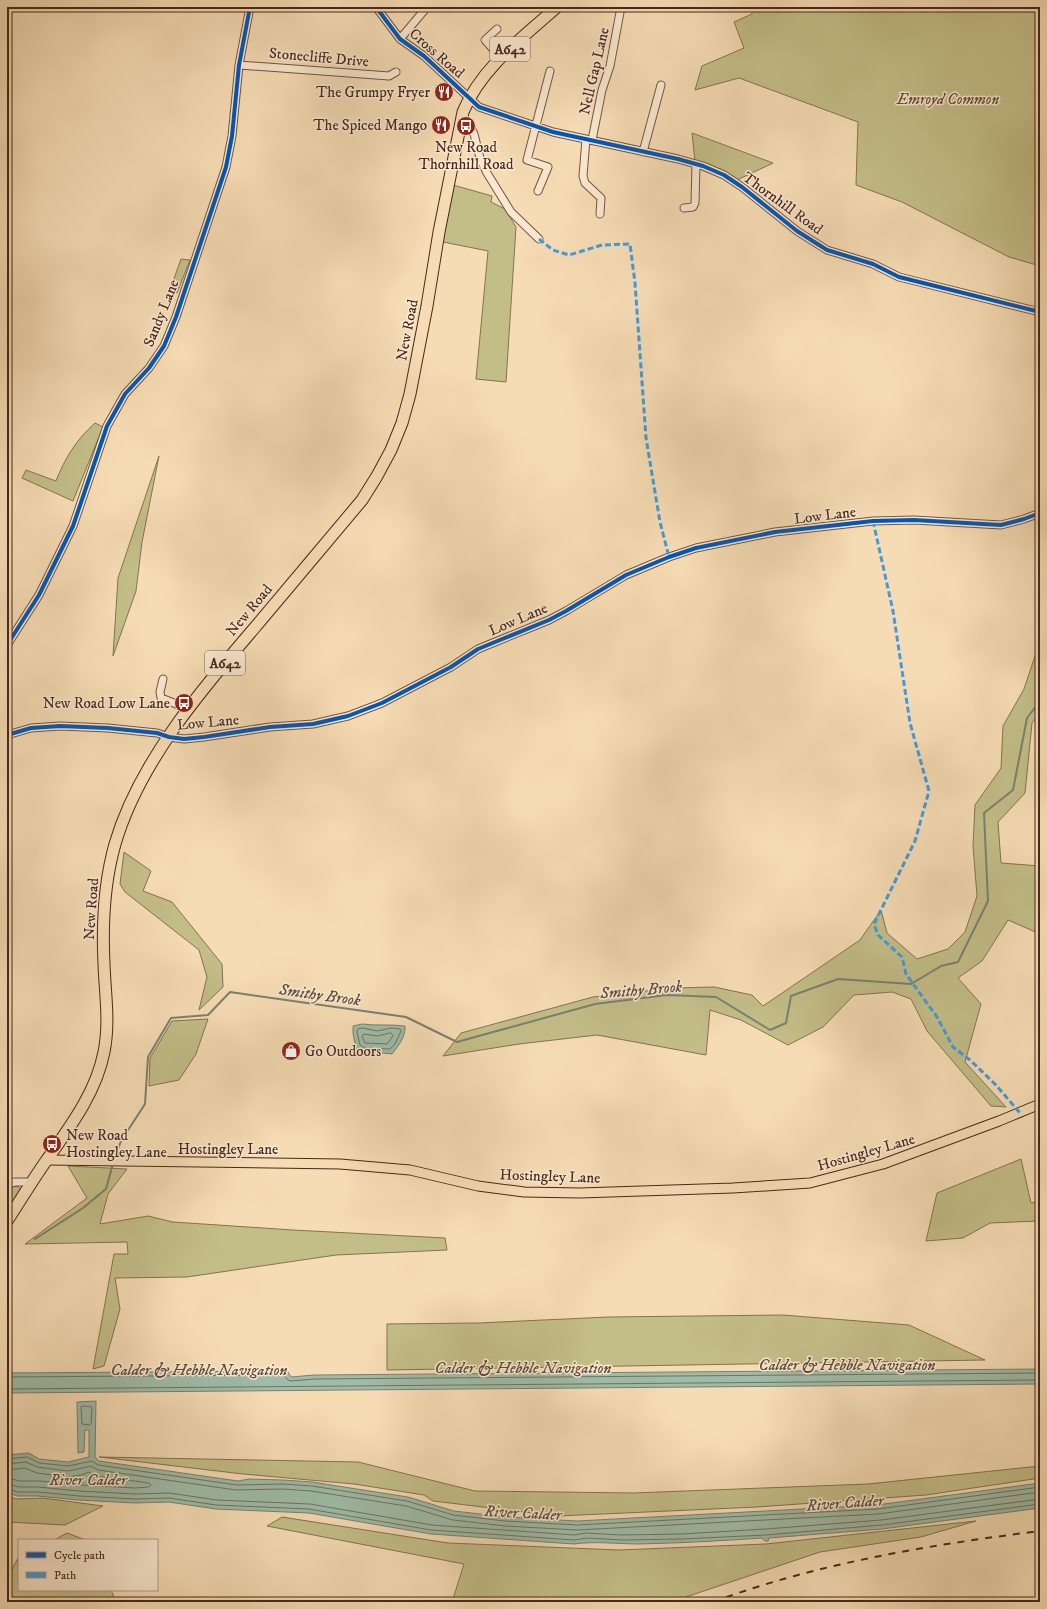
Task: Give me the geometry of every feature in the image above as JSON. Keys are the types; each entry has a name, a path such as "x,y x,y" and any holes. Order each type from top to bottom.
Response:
{"highway":[{"name":"New Road","path":"7,1221 69,1129 90,1094 98,1074 104,1053 107,1032 103,918 110,864 115,844 128,807 154,758 189,709 235,651 362,500 391,450 402,423 410,394 427,306 438,232 462,115 469,98 486,73 557,7"}],"main road":[{"name":"Hostingley Lane","path":"47,1160 340,1164 410,1170 478,1186 524,1192 580,1193 733,1188 810,1183 883,1164 999,1121 1040,1104"}],"street":[{"name":"Sandy Lane","path":"7,645 39,595 73,526 107,426 125,394 148,368 164,346 176,317 226,167 232,136 240,65 250,7"},
{"name":"Cross Road","path":"376,7 400,39 424,56 469,98"},
{"path":"400,39 427,7"},
{"name":"Nell Gap Lane","path":"600,214 601,198 585,183 583,176 589,140 610,66 621,7"},
{"path":"497,29 485,40 501,58"},
{"name":"Stonecliffe Drive","path":"240,65 389,76 396,72"},
{"path":"538,191 548,167 527,160 550,71"},
{"path":"643,152 661,85"},
{"name":"Thornhill Road","path":"469,98 478,107 553,132 696,164 724,176 742,187 797,231 827,250 873,264 899,277 1040,312"},
{"path":"462,115 474,134 480,158 487,173 511,212 539,239"},
{"path":"684,208 693,207 695,203 696,164"},
{"name":"Low Lane","path":"7,735 31,728 60,726 108,728 157,733 169,737 184,738 204,737 270,727 313,724 348,716 382,703 451,667 478,649 549,620 626,575 669,557 696,548 775,532 873,521 914,520 1001,525 1040,513"},
{"path":"163,679 160,692 161,698 189,709"},
{"path":"7,1184 15,1182 32,1182"}],"green space":[{"name":"Emroyd Common","path":"752,7 1040,7 1040,266 1009,257 902,202 856,185 858,122 739,78 695,90 702,66 744,48 734,22 752,14"},
{"path":"692,133 773,163 737,180 695,161"},
{"path":"453,185 492,196 491,202 505,209 516,227 506,382 476,379 488,251 443,242"},
{"path":"181,259 190,260 177,293 170,290"},
{"path":"95,423 103,427 73,501 22,478 26,470 56,481 72,450 82,436"},
{"path":"159,456 142,542 136,591 113,656 118,578"},
{"path":"1040,641 1040,713 1032,723 1025,793 998,822 1001,863 1040,866 1040,934 1008,920 982,961 958,978 981,1004 965,1062 1006,1107 991,1106 927,1031 911,999 892,992 854,995 823,1027 788,1045 741,1020 710,1010 706,1055 597,1035 519,1044 443,1056 461,1033 593,997 672,988 714,987 752,995 763,1006 860,940 881,910 887,933 917,959 948,949 965,932 977,896 973,846 975,805 1001,768 1003,726 1024,689"},
{"path":"124,852 151,871 143,891 172,902 222,964 223,987 199,1010 207,977 199,950 125,892 120,884"},
{"path":"208,1019 196,1054 179,1080 149,1086 150,1058 172,1021"},
{"path":"1021,1159 1031,1203 1040,1201 1040,1221 990,1223 963,1238 926,1241 937,1193"},
{"path":"68,1166 127,1169 108,1194 100,1224 148,1216 173,1222 445,1238 447,1250 336,1255 187,1277 115,1278 120,1309 104,1366 93,1369 114,1254 128,1254 127,1242 25,1244 87,1198"},
{"path":"17,1186 21,1189 11,1205 7,1204 7,1189"},
{"path":"783,1315 909,1325 985,1360 387,1370 387,1324 479,1323 608,1317"},
{"path":"99,1457 358,1462 475,1491 633,1493 868,1484 1040,1466 1040,1478 926,1495 757,1507 558,1516 433,1501 424,1495 354,1484 243,1474"},
{"path":"7,1496 16,1499 43,1498 103,1506 65,1525 7,1522"},
{"path":"282,1517 448,1543 619,1550 766,1544 976,1521 921,1537 820,1552 671,1602 452,1602 464,1564 267,1526"},
{"path":"67,1533 83,1539 56,1539"},
{"path":"18,1558 18,1591 111,1591 116,1602 7,1602 7,1579"}],"water":[{"path":"362,1024 405,1026 405,1030 401,1041 392,1054 363,1051 356,1049 353,1033 353,1026"},
{"path":"1040,1369 1040,1384 7,1393 7,1373 284,1371 288,1372 291,1377 314,1375"},
{"name":"River Calder","path":"96,1401 95,1457 99,1461 238,1481 249,1479 312,1482 408,1497 454,1511 506,1517 577,1521 877,1505 1040,1483 1040,1508 882,1529 769,1538 768,1541 765,1541 762,1538 654,1544 574,1544 431,1534 309,1513 216,1509 169,1502 135,1503 38,1496 17,1496 7,1492 7,1455 29,1453 39,1459 68,1462 89,1457 89,1430 85,1430 84,1452 78,1453 77,1402"}],"waterway":[{"name":"Smithy Brook","path":"115,1157 121,1141 145,1104 148,1057 171,1018 208,1015 230,992 406,1017 457,1042 595,1004 667,995 716,997 770,1030 786,1023 791,996 838,979 911,984 941,966 958,962 988,901 984,813 1013,790 1027,718 1040,701"},
{"name":"Smithy Brook","path":"35,1239 83,1208 106,1189 112,1167"}],"railway":[{"path":"713,1602 793,1576 874,1557 915,1549 1040,1531"}],"marked path":[{"path":"539,239 553,250 569,255 602,245 630,244 635,283 646,438 660,522 669,557"},
{"path":"873,521 893,611 910,723 929,791 915,841 874,924 878,935 902,957 906,974 937,1017 953,1047 970,1060 995,1084 1020,1113"}],"cycle path":[{"path":"7,645 39,595 73,526 107,426 125,394 149,368 164,346 176,317 226,167 232,136 239,65 250,7"},
{"path":"376,7 400,39 424,56 479,107 553,132 678,159 703,166 724,175 742,187 797,231 827,250 873,264 899,277 1040,312"},
{"path":"7,735 31,728 60,726 108,728 157,733 169,737 184,739 270,727 313,724 348,716 382,703 451,667 478,649 549,620 626,575 669,557 696,548 775,532 873,521 914,520 1001,525 1040,513"}],"place":[{"name":"The Grumpy Fryer","path":"444,92"},
{"name":"The Spiced Mango","path":"441,125"},
{"name":"New Road Thornhill Road","path":"466,126"},
{"name":"New Road Low Lane","path":"184,703"},
{"name":"Go Outdoors","path":"291,1051"},
{"name":"New Road Hostingley Lane","path":"52,1144"}],"water label":[{"name":"Calder & Hebble Navigation","path":"847,1364"},
{"name":"Calder & Hebble Navigation","path":"523,1367"},
{"name":"Calder & Hebble Navigation","path":"199,1369"}]}
